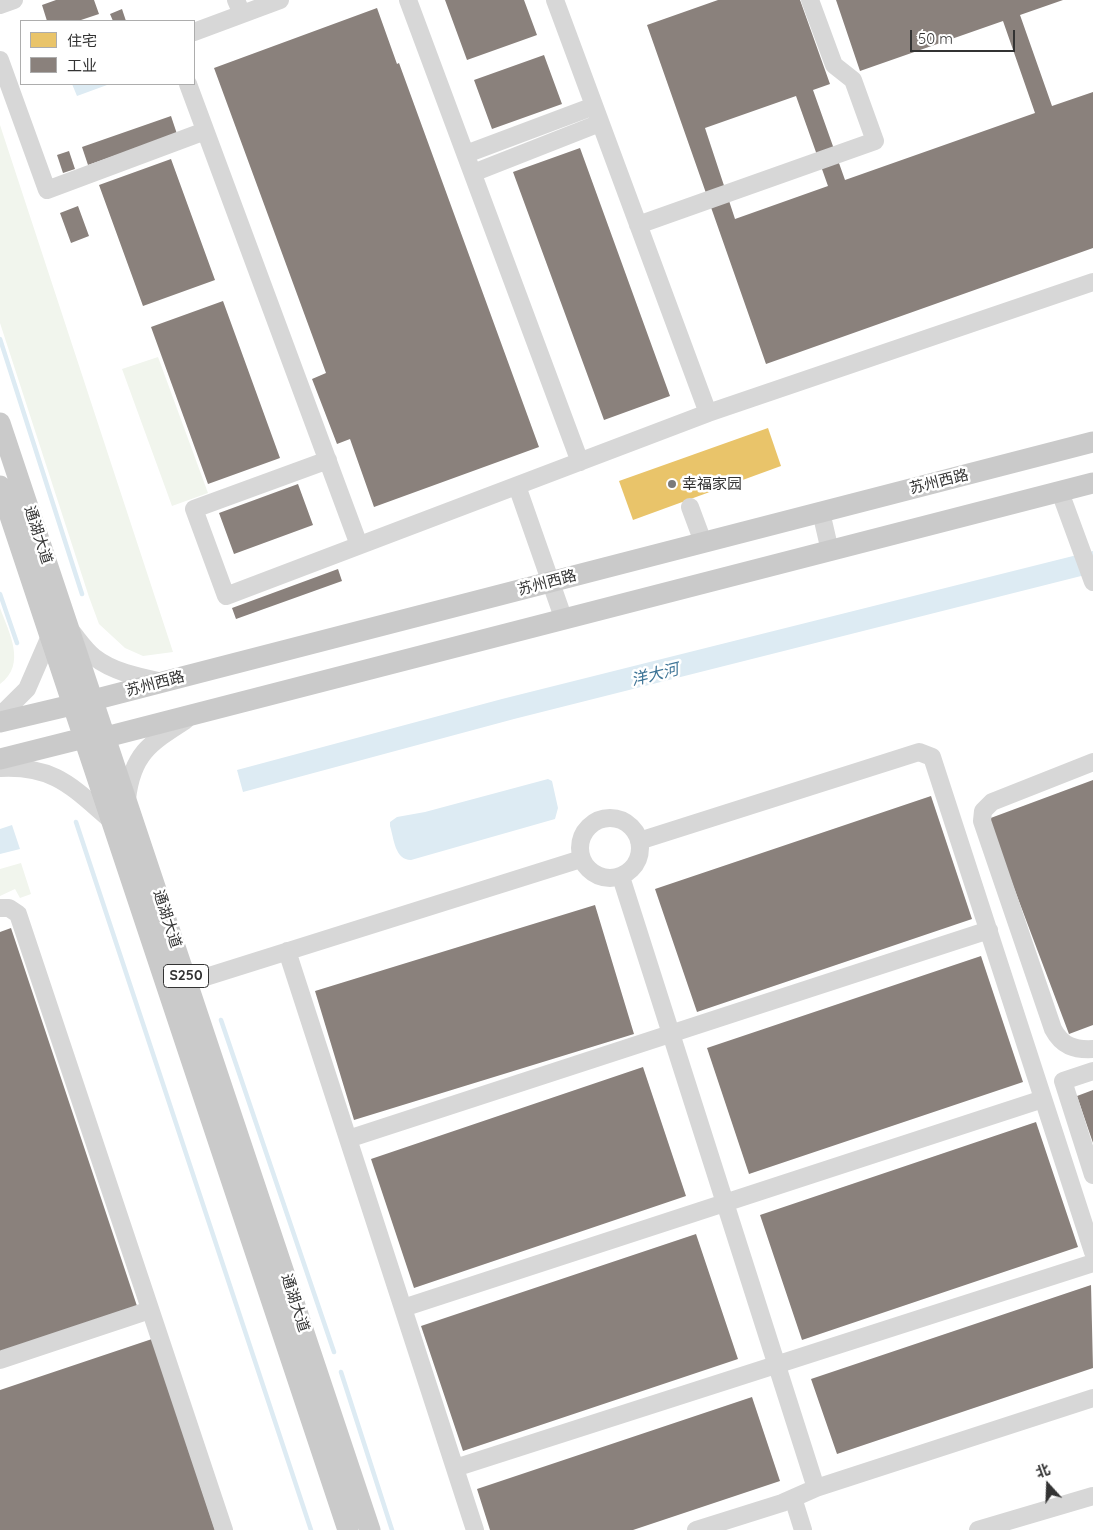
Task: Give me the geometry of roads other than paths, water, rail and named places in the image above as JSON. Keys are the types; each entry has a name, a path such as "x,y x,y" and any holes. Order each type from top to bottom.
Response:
{"main road":[{"name":"通湖大道","path":"0,423 59,632 83,703 106,737 127,799 178,986 348,1530"},
{"name":"苏州西路","path":"0,722 83,703 1093,442"},
{"path":"0,759 84,738 106,737 1093,483"},
{"name":"通湖大道","path":"0,486 59,632"},
{"name":"通湖大道","path":"83,703 84,738 112,821 178,986 370,1530"}],"street":[{"path":"0,5 14,0"},
{"path":"195,31 239,7 280,0"},
{"path":"408,0 580,462"},
{"path":"554,0 708,413"},
{"path":"638,225 875,141 852,80 834,66 810,0"},
{"path":"0,60 48,190 205,130"},
{"path":"188,85 359,545"},
{"path":"466,154 594,106"},
{"path":"472,173 600,123"},
{"path":"328,460 194,509 226,596 708,413 1093,282"},
{"path":"517,486 564,620"},
{"path":"1060,492 1093,582"},
{"path":"690,507 703,542"},
{"path":"821,512 830,551"},
{"path":"0,716 27,689 59,632 106,664 133,675 163,682"},
{"path":"127,799 130,777 145,751 159,737 195,714"},
{"path":"639,841 919,752 932,757 1093,1252"},
{"path":"1093,762 992,802 983,811 982,821 1053,1029 1060,1041 1078,1050 1093,1049"},
{"path":"0,768 19,767 43,771 75,790 112,821"},
{"path":"603,818 623,821 632,827 639,841 640,855 636,864 621,877 602,878 593,874 581,859 579,848 583,834 594,822 603,818"},
{"path":"178,986 581,859"},
{"path":"621,877 816,1488"},
{"path":"0,908 9,908 18,914 224,1530"},
{"path":"348,1139 988,930"},
{"path":"288,952 475,1530"},
{"path":"1093,1071 1062,1081 1093,1175"},
{"path":"403,1308 1043,1099"},
{"path":"455,1468 1093,1263"},
{"path":"0,1360 150,1310"},
{"path":"696,1530 793,1498 816,1488 1093,1398"},
{"path":"978,1530 1093,1496"},
{"path":"793,1498 804,1530"}],"water":[{"path":"72,85 107,85 77,96"},
{"name":"洋大河","path":"1093,551 1093,573 514,719 243,792 237,770 502,699"},
{"path":"548,779 552,781 558,808 555,819 411,860 402,857 398,853 390,826 390,822 397,817 425,812"},
{"path":"12,825 20,849 0,854 0,829"}],"waterway":[{"path":"0,339 82,594"},
{"path":"0,594 17,643"},
{"path":"76,822 311,1530"},
{"path":"221,1020 334,1352"},
{"path":"341,1372 392,1530"}],"place":[{"name":"幸福家园","path":"672,484"}]}
